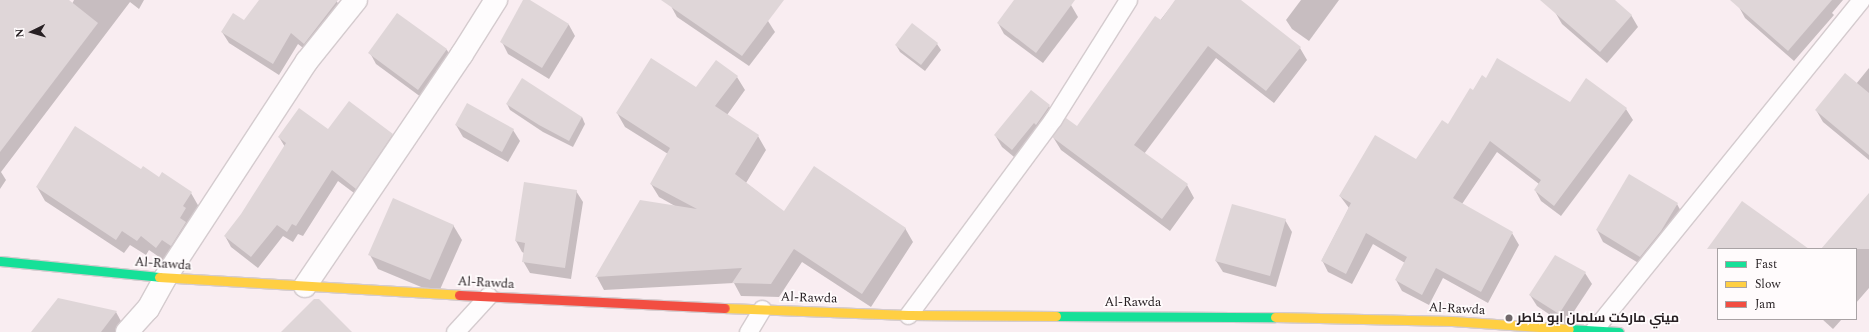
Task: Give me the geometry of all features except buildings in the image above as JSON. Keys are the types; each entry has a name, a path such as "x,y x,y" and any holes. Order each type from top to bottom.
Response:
{"street":[{"path":"127,332 148,309 165,278 307,61 356,0"},
{"path":"305,286 496,0"},
{"name":"Al-Rawda","path":"0,261 165,278 223,280 663,306 908,315 1329,317 1447,327 1619,332"}],"lane":[{"path":"908,315 1052,119 1128,0"},
{"path":"1592,332 1861,0"},
{"path":"455,332 488,296"},
{"path":"748,332 762,309"}],"traffic: fast":[{"path":"0,261 159,277"},
{"path":"1056,316 1275,317"},
{"path":"1569,329 1619,332"}],"traffic: slow":[{"path":"159,277 459,295"},
{"path":"725,308 908,315 1056,316"},
{"path":"1275,317 1452,321 1569,329"}],"traffic: jam":[{"path":"459,295 725,308"}],"place":[{"name":"ميني ماركت سلمان ابو خاطر","path":"1509,318"}]}
